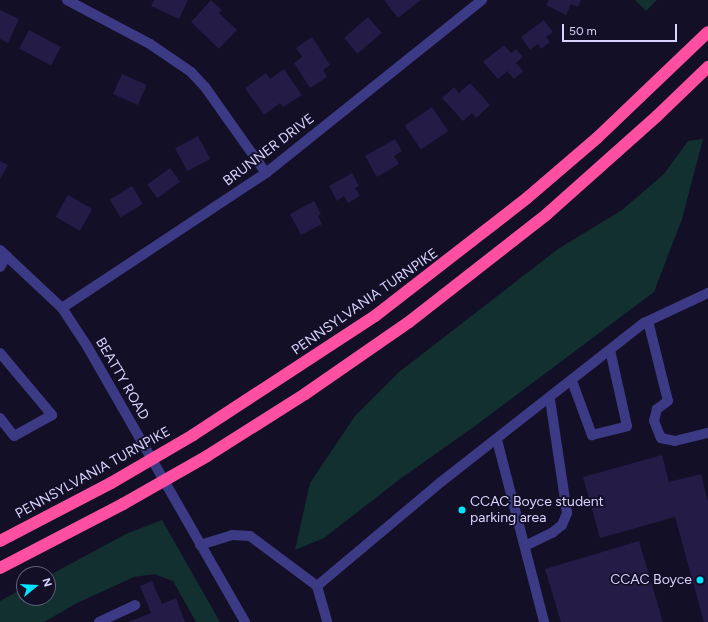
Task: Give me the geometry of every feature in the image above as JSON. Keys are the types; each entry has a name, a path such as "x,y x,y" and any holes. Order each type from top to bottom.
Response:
{"highway":[{"name":"PENNSYLVANIA TURNPIKE","path":"0,541 111,483 193,435 375,316 479,238 597,138 708,32"},
{"path":"0,568 123,504 207,456 352,363 489,261 600,168 708,67"}],"street":[{"path":"67,0 150,44 191,72 205,87 266,173"},
{"name":"BRUNNER DRIVE","path":"62,308 266,173 482,0"},
{"path":"0,267 4,253"},
{"name":"BEATTY ROAD","path":"4,253 62,308 122,406 245,622"},
{"path":"317,586 440,482 550,399 648,321 708,293"},
{"path":"648,321 668,401 657,409 654,421 661,438 675,441 708,433"},
{"path":"572,381 592,435 627,426 610,350"},
{"path":"0,353 52,415 14,436 0,418"},
{"path":"525,546 552,533 562,525 567,513 550,399"},
{"path":"497,440 544,622"},
{"path":"200,545 232,535 250,536 317,586 327,622"},
{"path":"99,622 136,605"}],"green space":[{"path":"635,0 657,0 646,11"},
{"path":"703,139 682,219 654,292 475,426 400,479 324,538 295,550 310,483 355,416 399,372 558,249 622,210 664,174 688,141"},
{"path":"162,520 220,622 196,622 173,581 154,574 134,577 77,603 44,622 0,622 0,601 16,592 16,606 56,606 56,572 126,534"}],"building":[{"path":"154,0 188,0 179,19 151,6"},
{"path":"211,0 222,10 219,13 237,30 219,49 191,22"},
{"path":"384,0 421,0 398,18"},
{"path":"549,0 581,0 578,7 571,4 566,15 546,5"},
{"path":"0,10 19,19 8,43 0,39"},
{"path":"368,17 382,33 358,54 344,38"},
{"path":"544,20 553,32 546,37 550,42 541,49 538,44 530,50 521,37"},
{"path":"29,30 61,47 51,65 19,49"},
{"path":"312,37 330,65 323,70 327,77 310,88 294,63 302,57 296,48"},
{"path":"504,45 511,53 516,49 523,57 516,63 523,71 514,79 507,71 498,79 483,62"},
{"path":"284,69 302,95 283,107 280,103 264,115 245,88 266,73 270,79"},
{"path":"122,74 147,85 138,105 113,94"},
{"path":"470,83 490,105 476,118 472,113 463,121 442,98 454,87 459,93"},
{"path":"432,107 448,131 421,149 405,125"},
{"path":"198,136 210,159 187,171 175,148"},
{"path":"395,139 402,151 394,156 399,164 377,177 365,156"},
{"path":"0,161 8,165 0,179"},
{"path":"170,168 180,182 157,198 147,184"},
{"path":"352,173 359,186 355,188 360,196 348,203 344,196 337,201 329,186"},
{"path":"132,186 143,204 121,217 110,199"},
{"path":"68,195 92,209 80,231 56,217"},
{"path":"314,201 321,214 318,216 322,224 301,235 290,214"},
{"name":"CCAC Boyce","path":"662,455 669,482 701,474 708,501 708,622 704,622 675,517 600,538 583,477"},
{"name":"CCAC Boyce","path":"639,541 663,622 561,622 545,569"},
{"path":"152,581 162,604 176,598 185,622 128,622 151,613 140,586"}],"place":[{"name":"CCAC Boyce student parking area","path":"462,510"},
{"name":"CCAC Boyce","path":"700,580"}]}
